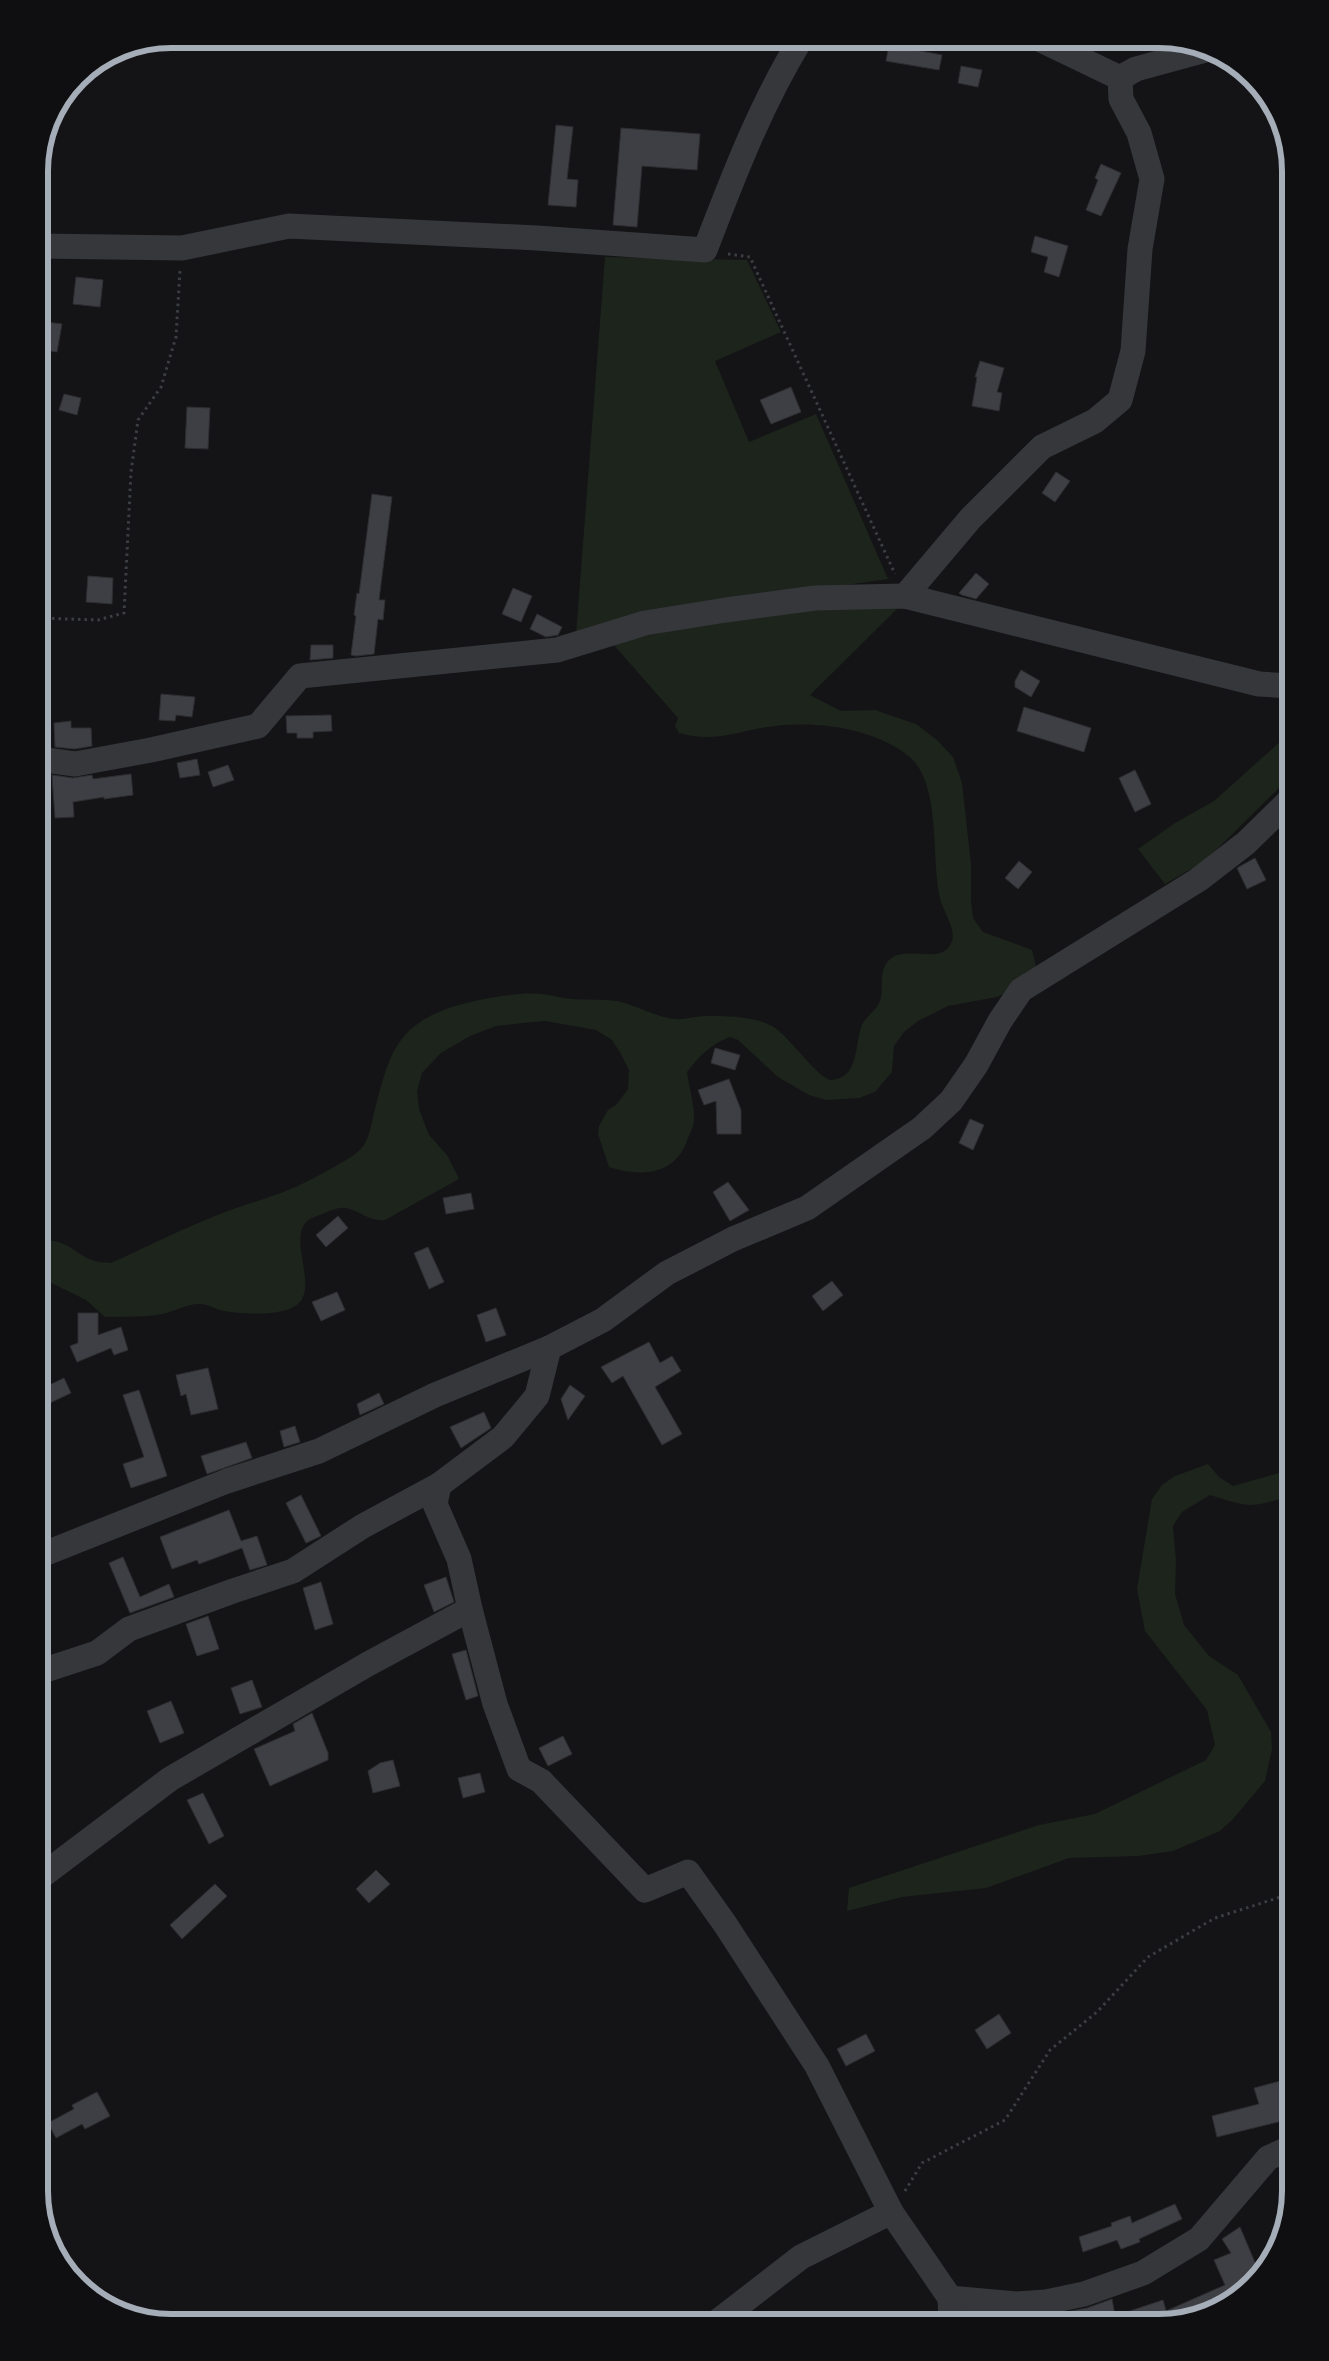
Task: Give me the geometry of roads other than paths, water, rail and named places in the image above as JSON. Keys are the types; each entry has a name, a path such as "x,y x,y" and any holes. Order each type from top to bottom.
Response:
{"street":[{"path":"48,246 182,248 288,226 537,238 705,250 750,135 781,71 795,48"},
{"path":"1058,48 1120,78"},
{"path":"1120,78 1136,69 1194,53"},
{"path":"906,596 970,518 1042,447 1095,421 1120,400 1133,351 1140,249 1152,179 1140,133 1121,99 1120,78"},
{"path":"48,760 76,764 152,750 258,726 300,676 557,650 645,623 816,598 906,596 1259,684 1282,685"},
{"path":"48,1552 227,1481 319,1451 434,1395 549,1348 603,1320 667,1273 733,1239 807,1208 922,1128 951,1101 976,1065 1000,1020 1021,990 1198,880 1246,844 1282,808"},
{"path":"48,1669 96,1654 129,1629 233,1591 293,1572 363,1526 439,1486 503,1437 537,1396 549,1348"},
{"path":"439,1486 434,1504 459,1559 495,1704 518,1769 541,1781 645,1890 688,1872 726,1924 817,2066 891,2212 950,2310 1046,2302 1084,2294 1143,2273 1199,2239 1268,2158 1282,2152"},
{"path":"48,1872 87,1844 170,1779 368,1664 470,1609"},
{"path":"728,2314 802,2256 891,2212"}]}
